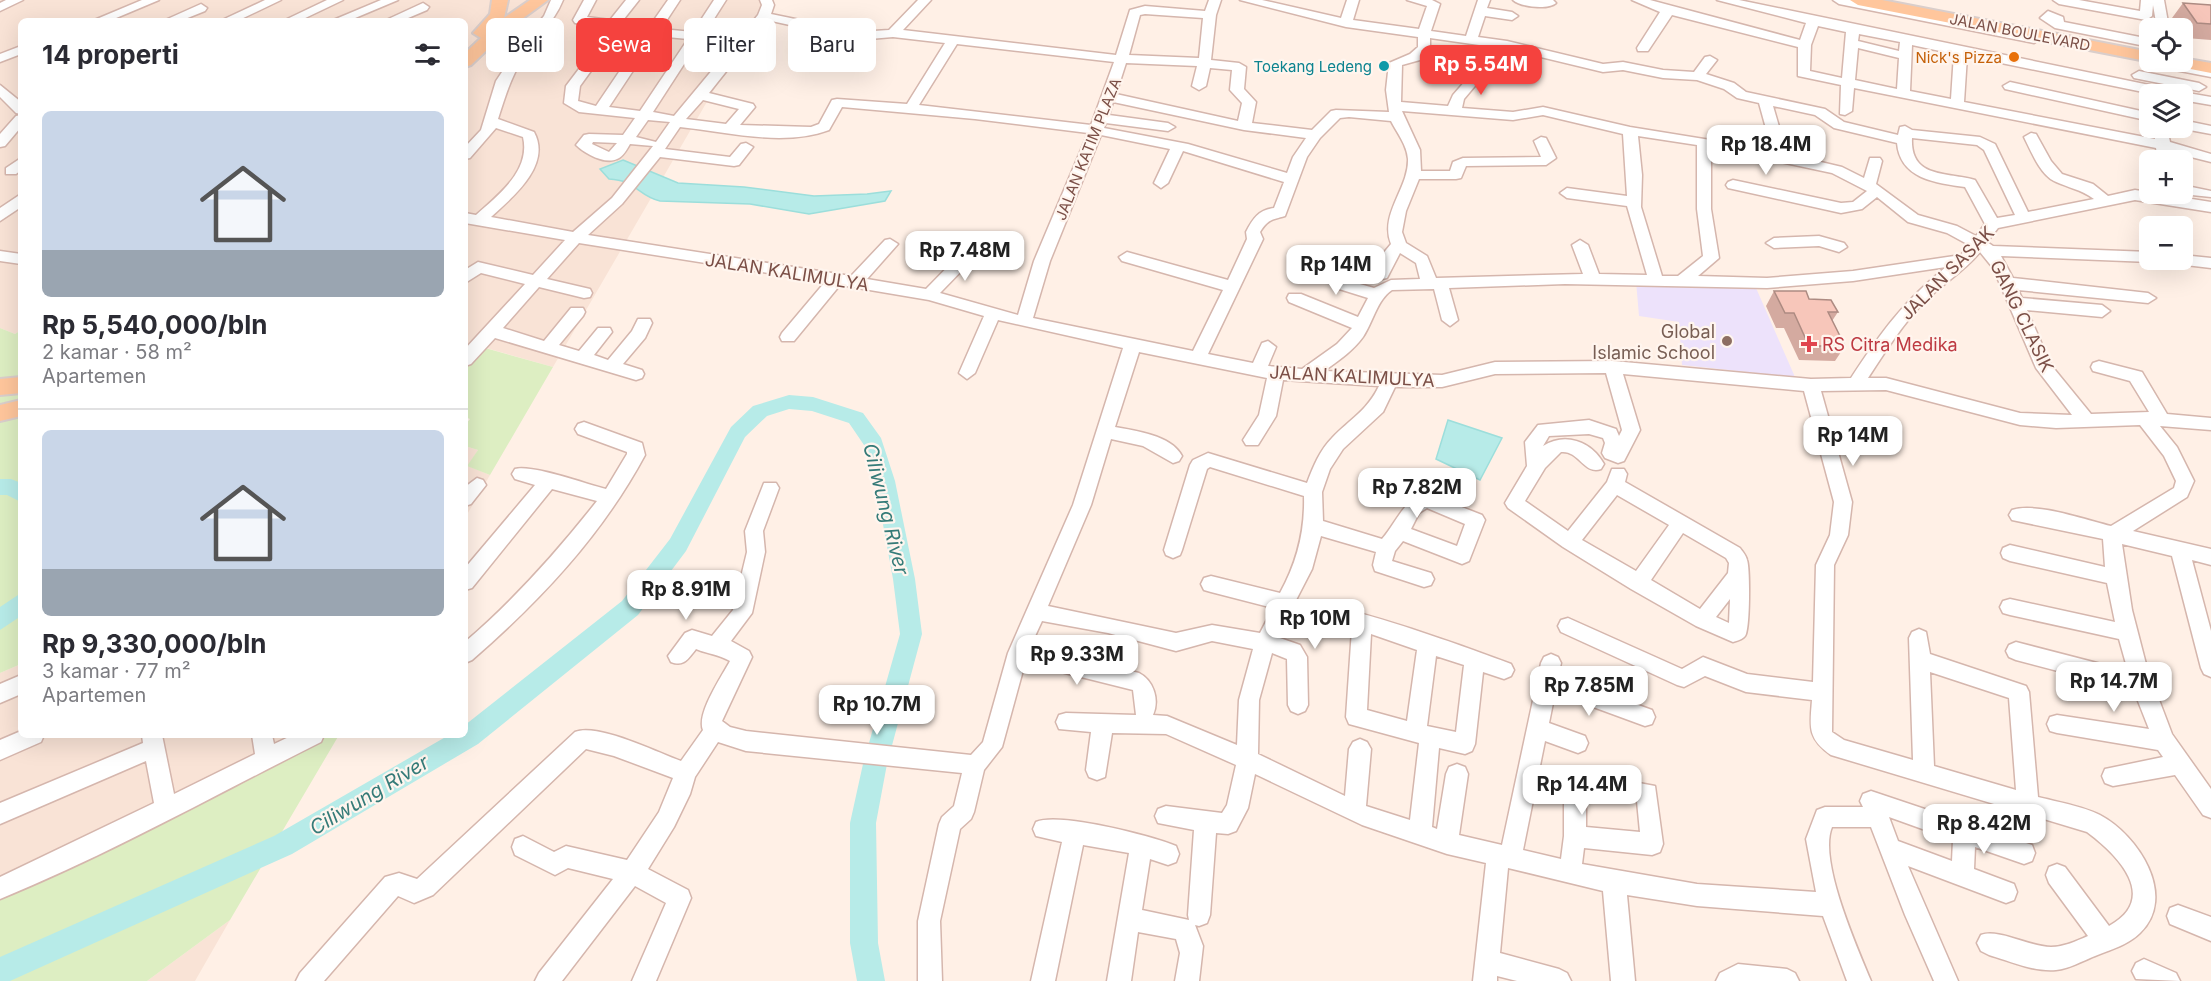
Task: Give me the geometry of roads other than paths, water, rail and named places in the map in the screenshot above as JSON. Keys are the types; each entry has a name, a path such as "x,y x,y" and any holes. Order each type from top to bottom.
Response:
{"main road":[{"path":"468,45 498,15 500,0"},
{"path":"505,0 518,4 539,0"},
{"path":"514,18 539,0"},
{"name":"JALAN BOULEVARD","path":"1858,0 2139,57"},
{"name":"JALAN BOULEVARD","path":"1889,5 2055,23 2139,45"},
{"path":"468,59 486,42"},
{"path":"2193,57 2211,60"},
{"path":"2193,65 2211,68"},
{"path":"0,387 18,385"},
{"path":"0,404 18,403"},
{"path":"0,413 18,409"}],"street":[{"path":"0,7 17,0"},
{"path":"233,18 275,0 289,18"},
{"path":"296,18 337,0"},
{"path":"376,11 392,0"},
{"path":"549,18 557,0"},
{"path":"580,18 590,0"},
{"path":"620,18 633,0"},
{"path":"661,18 674,0"},
{"path":"707,18 720,0"},
{"path":"468,357 576,237 617,201 630,186 644,169 652,147 672,120 699,95 764,16 768,5 766,0"},
{"path":"893,33 925,0"},
{"path":"1199,86 1205,63 1210,15 1215,0"},
{"path":"1246,0 1304,6 1346,23 1471,39 1603,68 1623,66 1664,74 1698,76 1729,86 1742,95 1820,112 1839,125 1904,135 1980,141 1990,147 2024,218"},
{"path":"1346,23 1353,0"},
{"path":"1413,0 1434,4 1424,34 1424,50"},
{"path":"1520,0 1550,3"},
{"path":"1638,0 1805,45"},
{"path":"1643,48 1664,15 1676,12 1688,0"},
{"path":"1723,0 1853,29 1878,28 1891,31 1906,41 2139,89"},
{"path":"1839,0 1889,5 1942,29 1996,32 2139,58"},
{"path":"2052,0 2055,23 2139,41"},
{"path":"2059,0 2146,16 2147,1 2159,2 2161,18"},
{"path":"106,18 151,1 172,18"},
{"path":"1878,28 1889,5"},
{"path":"1889,5 1891,31"},
{"path":"1471,39 1482,6 1512,16"},
{"path":"349,18 376,11 423,7"},
{"path":"176,18 201,8"},
{"name":"JALAN KATIM PLAZA","path":"1023,322 1041,262 1110,97 1134,13 1138,11 1210,15"},
{"path":"764,16 858,36 893,33 1120,59 1169,59 1239,67 1237,90 1249,102 1244,126"},
{"path":"1813,21 1805,45 1803,73 2163,145 2211,158"},
{"path":"1845,111 1853,29"},
{"path":"1996,32 2001,48 2199,87"},
{"path":"910,109 952,41"},
{"path":"1903,94 1906,41"},
{"path":"1852,44 1905,56"},
{"path":"1450,320 1419,256 1398,245 1396,239 1399,210 1415,162 1414,153 1396,112 1393,75 1396,63 1415,57 1424,50 1441,52 1461,64 1521,76"},
{"path":"0,58 18,51"},
{"path":"1957,104 1961,51"},
{"path":"683,54 626,140 735,162 746,147"},
{"path":"1698,76 1710,60"},
{"path":"2007,62 2011,115"},
{"path":"1454,110 1458,98 1482,69"},
{"path":"2193,69 2211,73"},
{"path":"468,152 488,131 503,81 509,72"},
{"path":"584,72 570,94 571,103 579,108 644,114 730,128 786,132 818,131 824,127 837,103 1099,124 1168,127"},
{"path":"600,110 625,72"},
{"path":"2010,86 2139,115"},
{"path":"0,90 18,107"},
{"path":"699,95 748,107 730,128"},
{"path":"1110,97 1244,126 1314,135"},
{"path":"2193,98 2211,101"},
{"path":"1765,101 1781,156"},
{"path":"1199,356 1255,239 1253,232 1262,216 1271,212 1280,213 1300,157 1314,135 1336,114 1454,110 1513,116 1543,111 1630,131 1781,156 1838,170 1873,188 1913,219 1952,229 1984,247 2139,256"},
{"path":"1159,142 1176,113"},
{"path":"1653,135 1655,119"},
{"path":"472,219 518,182 528,167 532,142 529,135 491,121"},
{"path":"2,142 18,123"},
{"path":"1099,124 1178,147 1242,161 1291,179"},
{"path":"2193,126 2211,130"},
{"path":"1630,131 1635,175 1634,202 1656,280"},
{"path":"1904,135 1911,167 1936,178 1970,183 1993,224"},
{"path":"2031,137 2045,163 2057,177 2088,188 2107,202"},
{"path":"2162,138 2164,150"},
{"path":"1412,175 1456,175 1458,165 1463,162 1546,161 1549,158 1541,141"},
{"path":"2,142 18,142"},
{"path":"1680,282 1711,258 1704,209 1704,144"},
{"path":"1161,183 1178,147"},
{"path":"1733,184 1841,208 1857,206 1873,188 1875,161"},
{"path":"1567,192 1634,202"},
{"path":"2193,193 2209,200"},
{"name":"JALAN SASAK","path":"1856,384 1885,339 1918,298 1984,247 1993,224 2135,195 2209,200"},
{"path":"0,216 18,202"},
{"name":"JALAN KALIMULYA","path":"472,219 625,247 929,295 1023,322 1199,356 1276,374 1390,381 1442,381 1495,368 1613,367 1811,386 1886,384 2020,419 2152,418 2211,424"},
{"path":"1774,243 1819,241 1837,243 1853,276"},
{"path":"855,282 890,244"},
{"path":"1383,274 1389,256 1398,245"},
{"path":"1580,245 1593,279"},
{"name":"GANG CLASIK","path":"1984,247 2001,268 2044,368 2086,420"},
{"path":"929,295 970,253 993,250"},
{"path":"1,257 18,259"},
{"path":"1127,257 1233,287"},
{"path":"1302,376 1343,350 1361,327 1377,295 1385,286 1593,279 1767,283 1853,276 1966,259"},
{"path":"2193,261 2211,263"},
{"path":"468,275 478,267 584,293"},
{"path":"788,337 836,279"},
{"path":"2007,283 2148,298"},
{"path":"1342,284 1377,295"},
{"path":"1295,298 1351,320 1361,327"},
{"path":"2015,303 2102,310"},
{"path":"547,348 577,312"},
{"path":"967,373 993,314"},
{"path":"611,367 639,334 644,322"},
{"path":"492,331 636,374"},
{"path":"582,358 604,332"},
{"path":"930,981 928,921 950,824 963,812 975,765 992,747 1018,653 1082,505 1133,344"},
{"path":"1258,370 1268,347"},
{"path":"1570,542 1616,467 1631,430 1613,367"},
{"path":"2099,367 2136,375 2152,418 2186,481 2181,492 2112,535"},
{"path":"1252,440 1267,416 1276,374"},
{"path":"1166,816 1228,824 1237,808 1247,760 1249,700 1264,642 1303,569 1314,526 1313,492 1322,466 1337,444 1377,408 1390,381"},
{"path":"1811,386 1843,502 1839,535 1825,565 1823,692 1820,729 1825,740 1838,748 2093,823 2114,837 2127,852 2144,885 2142,909 2134,923 2105,940 2059,958 2030,955 1989,943"},
{"path":"1536,466 1534,442 1544,430 1589,427 1610,434 1614,443 1616,467"},
{"path":"468,651 516,610 561,561 610,497 636,455 636,448 584,429"},
{"path":"1107,432 1147,440 1173,456"},
{"path":"1562,442 1582,447 1595,464 1596,457 1600,453 1680,523 1733,553 1739,562 1737,575 1740,592 1738,631 1733,634 1703,620 1638,583 1570,542 1514,503 1536,466 1554,446 1562,442"},
{"path":"1173,550 1199,465 1208,460 1313,492"},
{"path":"520,474 550,479 610,497"},
{"path":"468,578 550,479"},
{"path":"468,496 477,485"},
{"path":"717,644 742,613 756,552 754,531 770,488"},
{"path":"2018,515 2046,519 2211,557"},
{"path":"1638,583 1680,523"},
{"path":"1314,526 1386,548"},
{"path":"1400,532 1386,548 1382,565 1424,579"},
{"path":"2112,535 2116,577 2143,684 2164,741 2211,807"},
{"path":"2180,550 2211,668"},
{"path":"2010,553 2116,577"},
{"path":"1703,620 1737,575"},
{"path":"1211,584 1286,603"},
{"path":"2010,607 2129,633"},
{"path":"1037,612 1108,625 1176,642 1212,633 1264,642 1293,651 1297,657 1298,705"},
{"path":"1325,613 1504,670"},
{"path":"1362,623 1356,717 1465,744 1474,662"},
{"path":"1568,626 1684,678 1703,666 1746,683 1823,692"},
{"path":"1919,638 1923,774"},
{"path":"678,656 692,639 706,645 717,644 742,657 714,711 711,724 715,730 746,741 975,765"},
{"path":"1420,834 1428,645"},
{"path":"2016,651 2143,684"},
{"path":"1018,653 1132,679 1143,684 1145,711"},
{"path":"1918,660 2019,692 2028,804"},
{"path":"1559,981 1486,971 1504,856 1537,729 1549,672 1645,717"},
{"path":"0,694 18,685"},
{"path":"1066,722 1167,725 1355,811 1447,843 1614,882 1697,896 1832,905"},
{"path":"1097,770 1103,723"},
{"path":"2057,724 2164,741"},
{"path":"1537,729 1578,742"},
{"path":"547,981 631,872 672,812 684,787 685,773 715,730"},
{"path":"0,750 27,738"},
{"path":"263,738 267,759"},
{"path":"0,888 67,858 308,738"},
{"path":"308,981 393,885 399,884 414,892 425,887 582,739 614,746 685,773"},
{"path":"0,814 153,741 166,808"},
{"path":"1355,811 1360,749"},
{"path":"2113,776 2180,764"},
{"path":"1447,843 1450,806 1457,774"},
{"path":"1870,801 2024,853"},
{"path":"1859,981 1832,905 1817,839 1825,817 1878,817 1916,915 1946,981"},
{"path":"1199,915 1206,821"},
{"path":"1044,829 1141,846 1168,854"},
{"path":"1962,876 1965,832"},
{"path":"1043,981 1075,833"},
{"path":"1570,872 1575,836"},
{"path":"1119,981 1141,846"},
{"path":"523,847 555,864 566,857 631,872 680,898 644,981"},
{"path":"1891,849 2006,892"},
{"path":"2056,875 2105,940"},
{"path":"1614,882 1623,981"},
{"path":"2178,916 2211,929"},
{"path":"1128,919 1182,928 1188,933 1191,947 1187,981"},
{"path":"2144,971 2168,981"},
{"path":"1728,981 1738,976 1787,981"}],"water":[{"path":"623,160 678,183 744,187 814,196 891,191 885,201 809,214 750,204 660,201 647,196 625,182 609,179 600,169"},
{"path":"1448,420 1502,438 1480,480 1436,459"}],"waterway":[{"name":"Ciliwung River","path":"468,737 630,608 678,545 738,432 760,411 789,402 813,404 856,418 874,443 885,481 904,579 911,634 875,764 863,823 864,943 871,981"},
{"name":"Ciliwung River","path":"0,487 11,487 18,492"},
{"name":"Ciliwung River","path":"0,620 18,605"},
{"name":"Ciliwung River","path":"0,971 283,845 466,738"}],"place":[{"name":"Nick's Pizza","path":"2014,57"},
{"name":"Toekang Ledeng","path":"1384,66"},
{"name":"Global Islamic School","path":"1727,341"},
{"name":"RS Citra Medika","path":"1809,344"}]}
